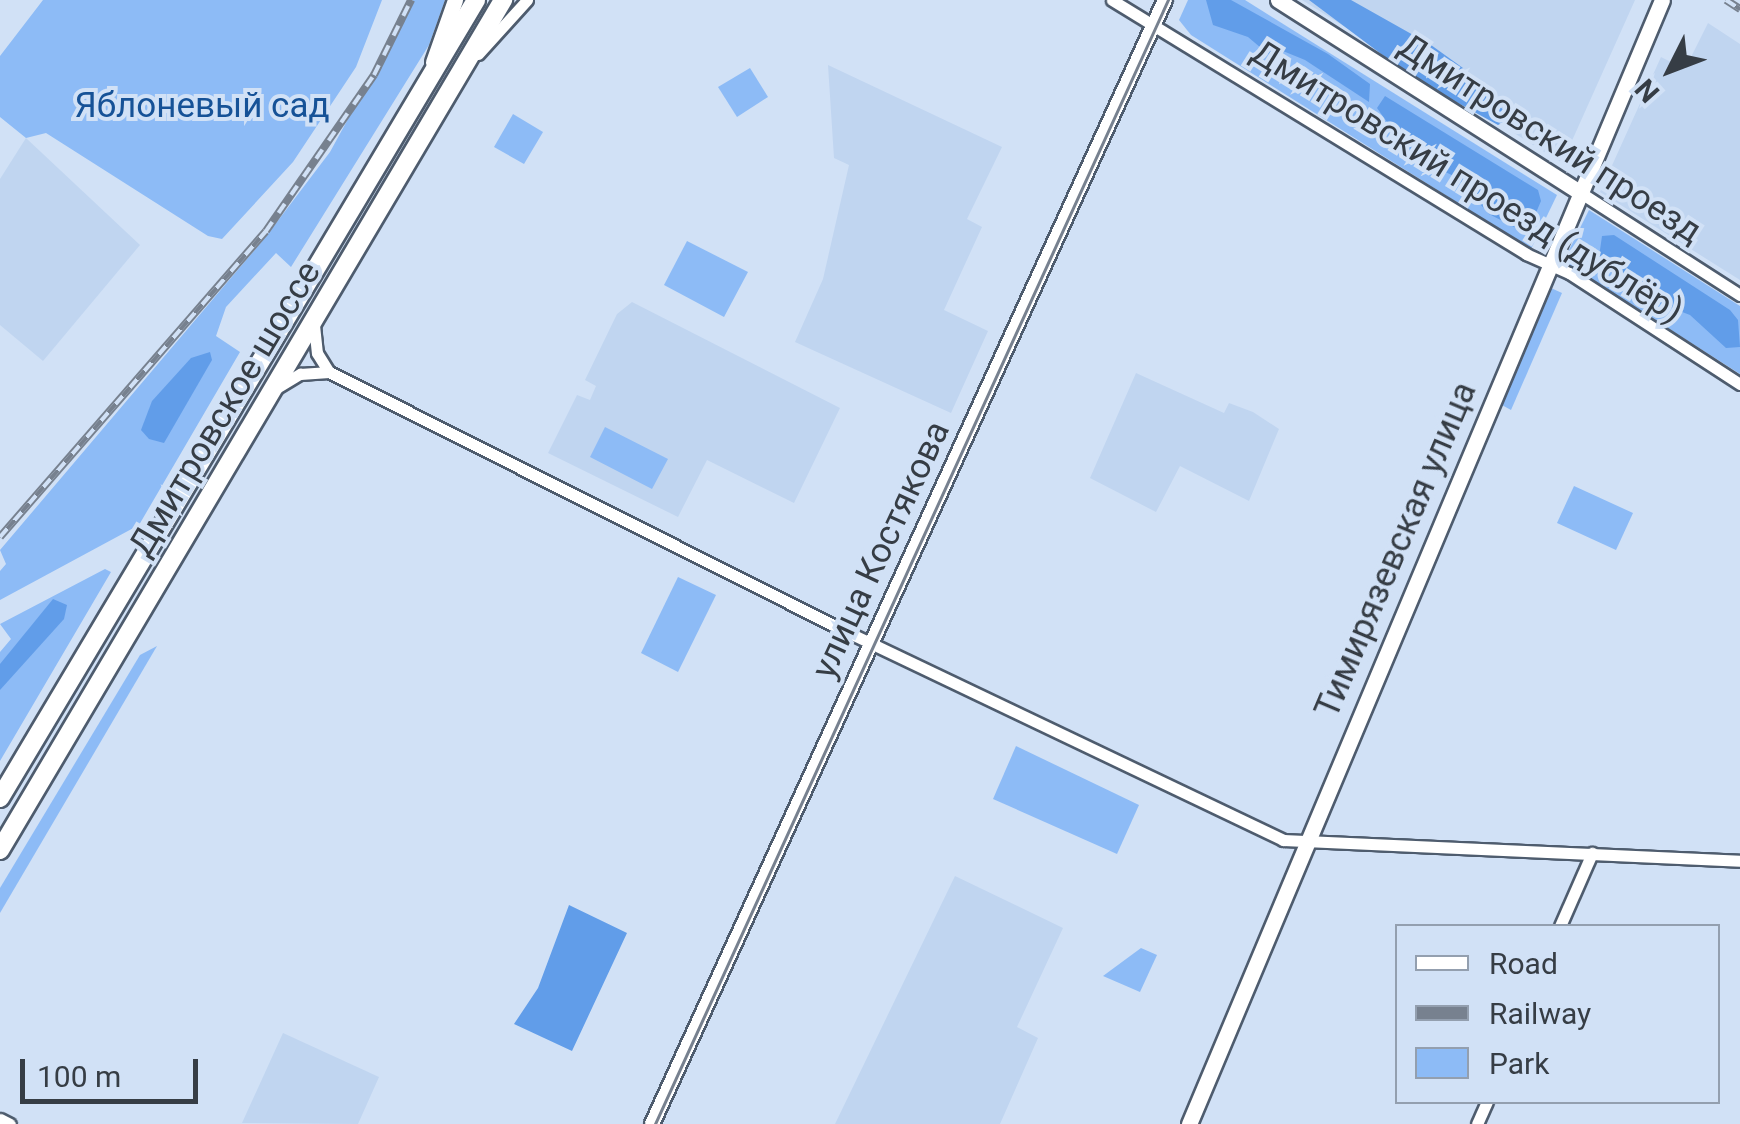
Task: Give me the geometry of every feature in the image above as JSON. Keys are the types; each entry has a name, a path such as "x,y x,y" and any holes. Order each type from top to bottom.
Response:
{"main road":[{"path":"425,84 455,0"},
{"name":"Дмитровское шоссе","path":"0,798 476,0"},
{"name":"Дмитровское шоссе","path":"0,850 503,0"},
{"name":"Дмитровский проезд","path":"1278,0 1580,193"},
{"name":"Тимирязевская улица","path":"1189,1124 1662,0"}],"street":[{"path":"461,71 527,0"},
{"name":"Дмитровский проезд (дублёр)","path":"1112,0 1550,264 1740,384"},
{"name":"улица Костякова","path":"652,1124 1165,0"},
{"name":"Дмитровский проезд","path":"1580,193 1740,295"},
{"path":"314,322 317,353 330,372 872,644 1278,838 1305,843 1740,861"},
{"path":"260,361 278,356 279,382 300,374 330,372"},
{"path":"1561,924 1592,853"},
{"path":"0,1118 10,1124"}],"shaded area":[{"path":"1206,0 1231,0 1328,54 1370,84 1369,102 1305,60 1283,51 1274,59 1248,37 1213,25"},
{"path":"1302,0 1635,0 1562,163"},
{"path":"1309,0 1351,0 1431,45 1463,68 1464,79 1509,114 1508,120 1498,125 1416,80"},
{"path":"1708,23 1740,44 1740,280 1600,192 1661,57 1685,69"},
{"path":"828,65 1002,147 967,219 982,227 944,310 988,331 951,413 795,342 823,279 849,165 834,158"},
{"path":"1385,96 1538,190 1541,201 1532,222 1516,228 1489,214 1456,177 1385,144 1392,129 1377,108"},
{"path":"26,138 140,245 43,361 0,325 0,179"},
{"path":"1614,235 1730,310 1738,320 1740,347 1726,348 1690,315 1656,302 1598,264 1602,236"},
{"path":"632,302 840,408 794,503 707,460 678,517 548,453 577,395 590,400 596,386 585,380 617,314"},
{"path":"210,352 212,360 164,443 149,439 141,430 152,401 191,358"},
{"path":"1136,373 1224,413 1229,403 1253,412 1279,429 1249,501 1180,466 1156,512 1090,478"},
{"path":"53,599 67,605 64,619 0,690 0,664"},
{"path":"955,876 1063,928 1017,1027 1038,1038 1000,1124 835,1124"},
{"path":"569,905 627,933 572,1051 514,1024 538,988"},
{"path":"283,1033 379,1077 358,1124 242,1123"}],"green space":[{"name":"Яблоневый сад","path":"43,0 382,0 356,67 293,162 222,239 208,236 46,133 26,138 0,117 0,56"},
{"path":"413,0 445,0 429,45 291,267 276,253 226,307 216,336 240,352 139,525 0,600 0,571 6,564 0,550 264,239 330,152"},
{"path":"1188,0 1245,0 1557,195 1531,249 1191,35 1179,20"},
{"path":"750,68 768,97 737,117 718,87"},
{"path":"513,114 543,132 524,164 494,147"},
{"path":"1589,210 1740,306 1740,374 1569,265 1565,258"},
{"path":"687,241 748,272 724,317 664,285"},
{"path":"1551,288 1562,293 1511,410 1500,404"},
{"path":"605,427 668,459 652,489 590,457"},
{"path":"1574,486 1633,513 1616,550 1557,523"},
{"path":"105,569 111,572 0,761 0,652 11,639 0,624"},
{"path":"678,577 716,595 678,672 641,653"},
{"path":"157,646 0,913 0,888 140,655"},
{"path":"1016,746 1139,805 1117,854 993,799"},
{"path":"1141,948 1157,955 1140,992 1103,976"}],"tram line":[{"path":"655,1124 1168,0"}],"railway":[{"path":"0,537 266,231 374,75 411,0"},
{"path":"1726,0 1740,9"}]}
